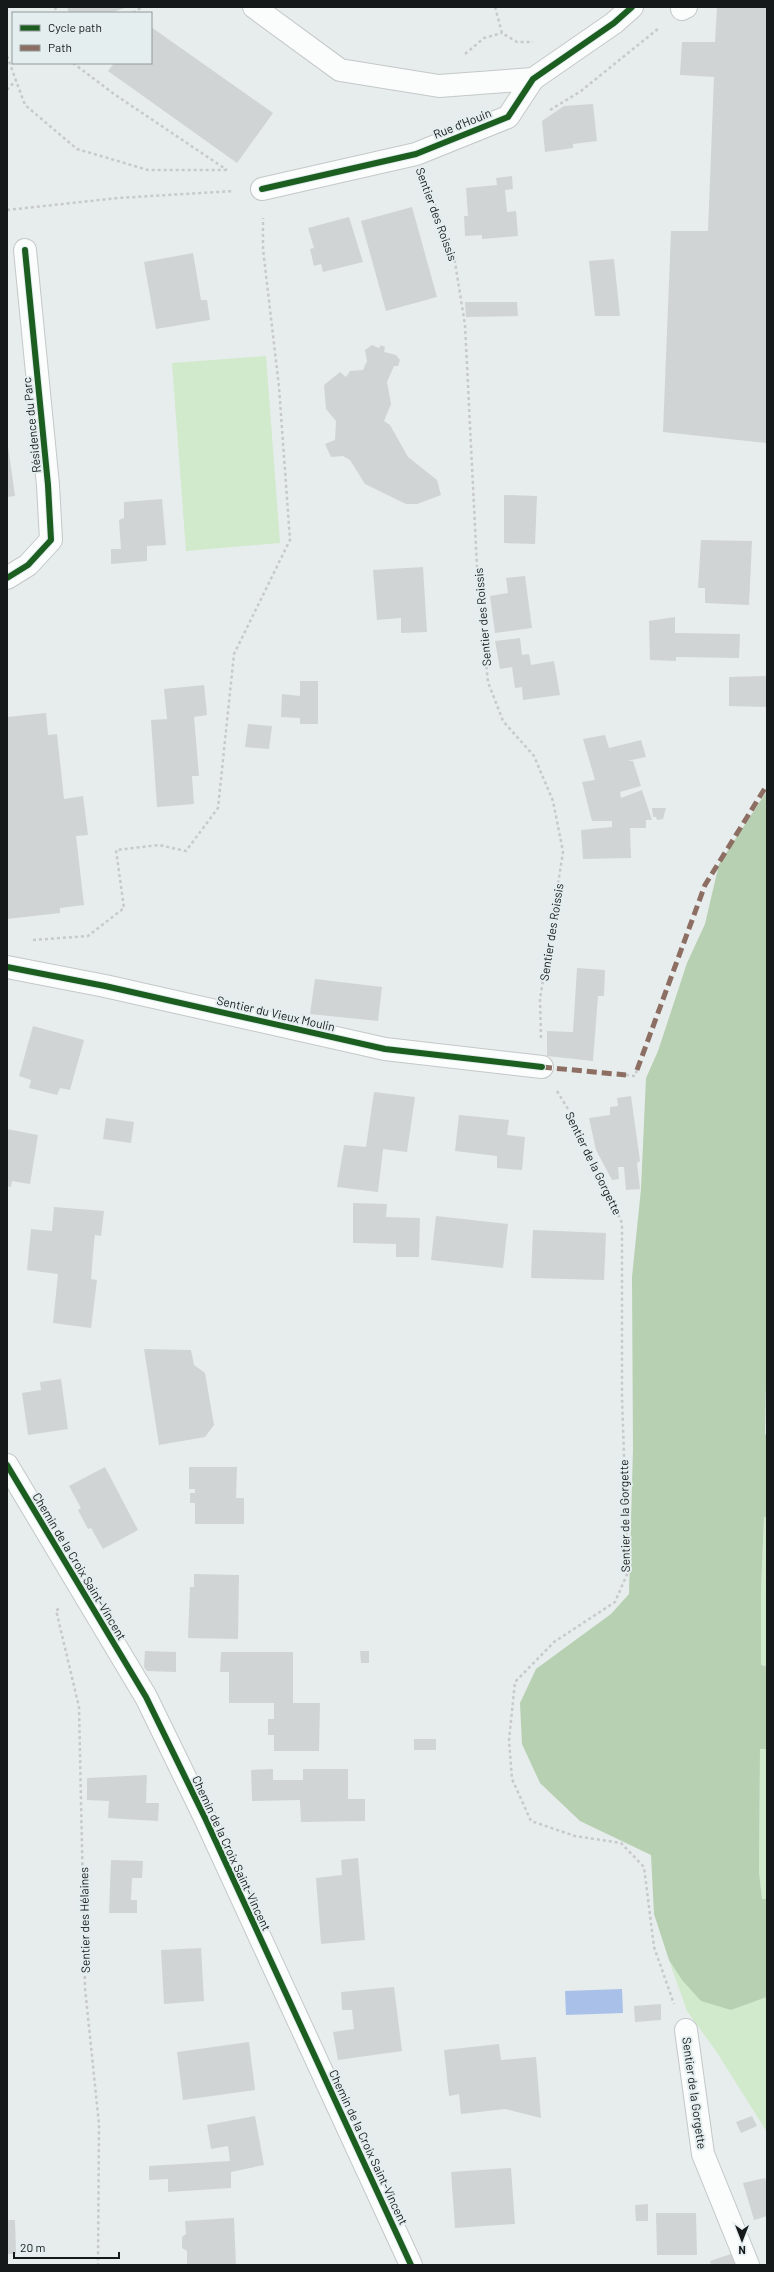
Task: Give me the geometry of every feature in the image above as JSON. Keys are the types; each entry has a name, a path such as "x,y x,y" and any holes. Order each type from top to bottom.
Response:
{"street":[{"path":"254,7 340,70 439,86 533,79"},
{"name":"Rue d'Houin","path":"262,189 416,154 508,117 533,79 579,47 613,15 632,7"},
{"name":"Résidence du Parc","path":"7,578 28,566 52,540 25,250"},
{"name":"Sentier du Vieux Moulin","path":"7,967 105,986 385,1049 542,1067"},
{"name":"Chemin de la Croix Saint-Vincent","path":"7,1465 146,1697 411,2265"},
{"name":"Sentier de la Gorgette","path":"686,2030 703,2154 748,2265"}],"path":[{"path":"495,7 502,33 517,42 558,42 579,47"},
{"path":"582,90 684,8"},
{"path":"7,56 25,105 77,149 148,170 228,170 114,94 74,64"},
{"path":"7,90 16,80"},
{"path":"7,210 118,198 262,189"},
{"path":"29,941 88,936 124,908 116,850 159,844 186,851 218,808 234,654 290,540 279,387 263,249"},
{"path":"626,1075 635,1076 637,1070"}],"green space":[{"path":"266,356 280,543 186,551 172,363"},
{"path":"767,791 767,1338 765,1434 767,1435 767,1517 764,1517 761,1589 761,1665 767,1666 767,1749 760,1749 759,1872 762,1899 767,1899 767,1997 731,2010 701,2001 682,1980 669,1960 654,1914 651,1855 580,1821 540,1783 522,1744 520,1703 536,1669 611,1614 629,1594 633,1449 632,1277 641,1189 646,1078 658,1051 687,963 705,924 719,864"},
{"path":"764,1517 767,1517 767,1665 761,1665 761,1589"},
{"path":"760,1749 767,1749 767,1899 762,1899 759,1872"},
{"path":"669,1960 682,1980 731,2010 767,1997 767,2132 716,2051 687,2011"}],"water":[{"path":"622,1989 623,2013 566,2015 565,1991"}],"building":[{"path":"67,7 128,7 113,12 69,12"},
{"path":"717,7 767,7 767,443 663,432 671,231 708,231 714,77 680,75 682,42 715,42"},
{"path":"152,28 273,113 237,163 108,71 113,64 152,64"},
{"path":"593,104 597,141 573,144 573,148 545,152 542,121 564,106"},
{"path":"512,176 513,189 505,190 507,212 516,211 518,236 482,239 482,235 465,236 464,216 468,216 466,188 497,185 496,178"},
{"path":"412,207 437,297 386,311 361,221"},
{"path":"349,217 363,262 323,272 321,264 314,266 310,249 314,248 308,228"},
{"path":"193,253 201,300 207,300 210,320 156,329 144,262"},
{"path":"614,259 620,316 595,316 589,261"},
{"path":"465,302 517,302 518,316 466,317"},
{"path":"372,345 379,348 381,345 385,347 384,352 396,355 400,360 398,366 394,366 387,382 391,404 384,421 390,425 408,457 437,480 441,495 417,504 406,504 365,484 350,460 343,456 331,457 325,444 335,440 336,421 326,409 324,385 340,372 346,377 350,371 363,370 367,361 365,350"},
{"path":"7,439 15,496 7,497"},
{"path":"504,495 537,496 535,544 504,543"},
{"path":"162,499 166,545 147,546 147,561 111,564 111,549 121,549 119,520 124,518 124,502"},
{"path":"701,540 752,541 749,605 705,603 705,588 698,588"},
{"path":"423,567 427,632 401,633 401,618 377,620 373,570"},
{"path":"525,576 532,628 495,633 490,596 508,593 506,578"},
{"path":"675,617 675,633 740,634 739,658 676,657 676,661 650,660 649,621"},
{"path":"520,638 522,655 529,654 531,665 554,661 560,695 523,700 522,687 515,688 512,667 500,669 495,641"},
{"path":"767,676 767,707 729,706 729,677"},
{"path":"300,681 318,681 318,724 300,724 300,718 281,717 282,694 300,696"},
{"path":"204,685 207,715 194,717 199,776 192,776 194,804 157,807 151,720 167,719 164,689"},
{"path":"46,713 48,735 57,734 64,799 83,796 88,835 76,836 84,905 60,908 60,913 7,919 7,717"},
{"path":"248,724 272,726 269,749 245,747"},
{"path":"605,735 609,748 641,740 646,757 627,761 633,761 641,786 620,792 621,798 642,790 652,820 646,820 646,828 630,828 631,858 583,859 581,830 612,827 612,821 592,821 582,782 595,780 583,739"},
{"path":"652,808 666,808 663,819 657,820 656,817 653,817"},
{"path":"577,968 605,970 604,996 598,996 593,1061 547,1056 547,1031 573,1032"},
{"path":"315,979 382,987 378,1021 310,1014"},
{"path":"33,1026 84,1040 70,1090 60,1088 57,1095 29,1088 31,1080 19,1076"},
{"path":"374,1092 415,1097 407,1152 383,1149 378,1192 337,1187 344,1145 366,1147"},
{"path":"631,1096 640,1161 637,1163 640,1189 626,1190 624,1167 618,1167 619,1179 612,1180 596,1150 589,1118 610,1115 610,1107 618,1106 617,1098"},
{"path":"459,1115 509,1120 507,1135 525,1137 522,1170 497,1168 497,1156 455,1151"},
{"path":"106,1118 134,1122 131,1143 103,1139"},
{"path":"7,1129 38,1135 30,1184 12,1181 11,1187 7,1186"},
{"path":"353,1203 387,1204 386,1217 420,1218 419,1257 396,1257 396,1244 353,1243"},
{"path":"54,1207 104,1211 101,1236 95,1235 94,1242 91,1279 97,1280 91,1328 53,1323 58,1274 27,1270 31,1229 52,1231"},
{"path":"436,1216 508,1224 503,1268 431,1260"},
{"path":"533,1230 606,1233 604,1280 531,1278"},
{"path":"144,1349 191,1350 194,1365 205,1373 214,1425 205,1437 159,1445"},
{"path":"61,1379 68,1429 28,1435 22,1393 41,1390 40,1382"},
{"path":"105,1467 138,1530 103,1549 91,1528 88,1529 78,1510 81,1508 69,1486"},
{"path":"189,1467 237,1467 236,1498 244,1498 244,1524 195,1524 195,1503 190,1503 190,1493 195,1493 195,1489 189,1489"},
{"path":"194,1574 239,1575 238,1639 188,1638 190,1587 194,1587"},
{"path":"145,1651 176,1652 176,1672 147,1671 144,1667"},
{"path":"360,1651 369,1651 369,1663 361,1663"},
{"path":"221,1652 293,1652 293,1703 320,1703 319,1751 274,1751 274,1735 268,1735 268,1719 274,1719 274,1703 229,1703 229,1672 220,1672"},
{"path":"414,1739 436,1739 436,1750 414,1750"},
{"path":"273,1769 273,1780 303,1780 303,1769 348,1769 348,1799 365,1799 365,1821 301,1822 300,1800 252,1801 251,1770"},
{"path":"147,1775 146,1803 159,1803 158,1821 108,1818 109,1801 87,1800 87,1778"},
{"path":"358,1858 365,1940 321,1944 316,1878 342,1875 341,1860"},
{"path":"111,1860 143,1861 142,1878 132,1878 131,1900 137,1900 137,1913 109,1913"},
{"path":"201,1948 204,2001 164,2004 161,1950"},
{"path":"394,1987 402,2051 338,2060 333,2032 354,2029 352,2010 342,2010 341,1992"},
{"path":"661,2004 661,2020 635,2022 634,2006"},
{"path":"249,2042 255,2090 183,2100 177,2052"},
{"path":"499,2044 501,2060 536,2057 541,2118 505,2109 461,2114 459,2094 449,2096 444,2050"},
{"path":"255,2116 264,2165 231,2172 231,2188 168,2192 168,2179 149,2180 149,2166 230,2161 228,2146 211,2149 207,2125"},
{"path":"752,2116 757,2126 741,2133 736,2122"},
{"path":"511,2168 515,2224 455,2228 451,2172"},
{"path":"765,2178 767,2186 767,2216 754,2220 743,2183"},
{"path":"648,2204 648,2221 636,2221 635,2205"},
{"path":"656,2213 696,2213 697,2255 657,2255"},
{"path":"234,2218 236,2265 187,2265 187,2251 182,2248 182,2237 186,2234 185,2221"},
{"path":"7,2220 15,2220 16,2254 7,2254"},
{"path":"734,2253 739,2265 711,2265 710,2261"}],"marked path":[{"path":"637,1070 705,885 767,785"},
{"path":"542,1067 626,1075"}],"cycle path":[{"path":"262,189 416,154 508,117 533,79 614,23 632,7"},
{"path":"7,578 28,565 51,540 48,485 25,250"},
{"path":"7,967 105,986 385,1049 542,1067"},
{"path":"7,1465 146,1697 205,1818 411,2265"}]}
